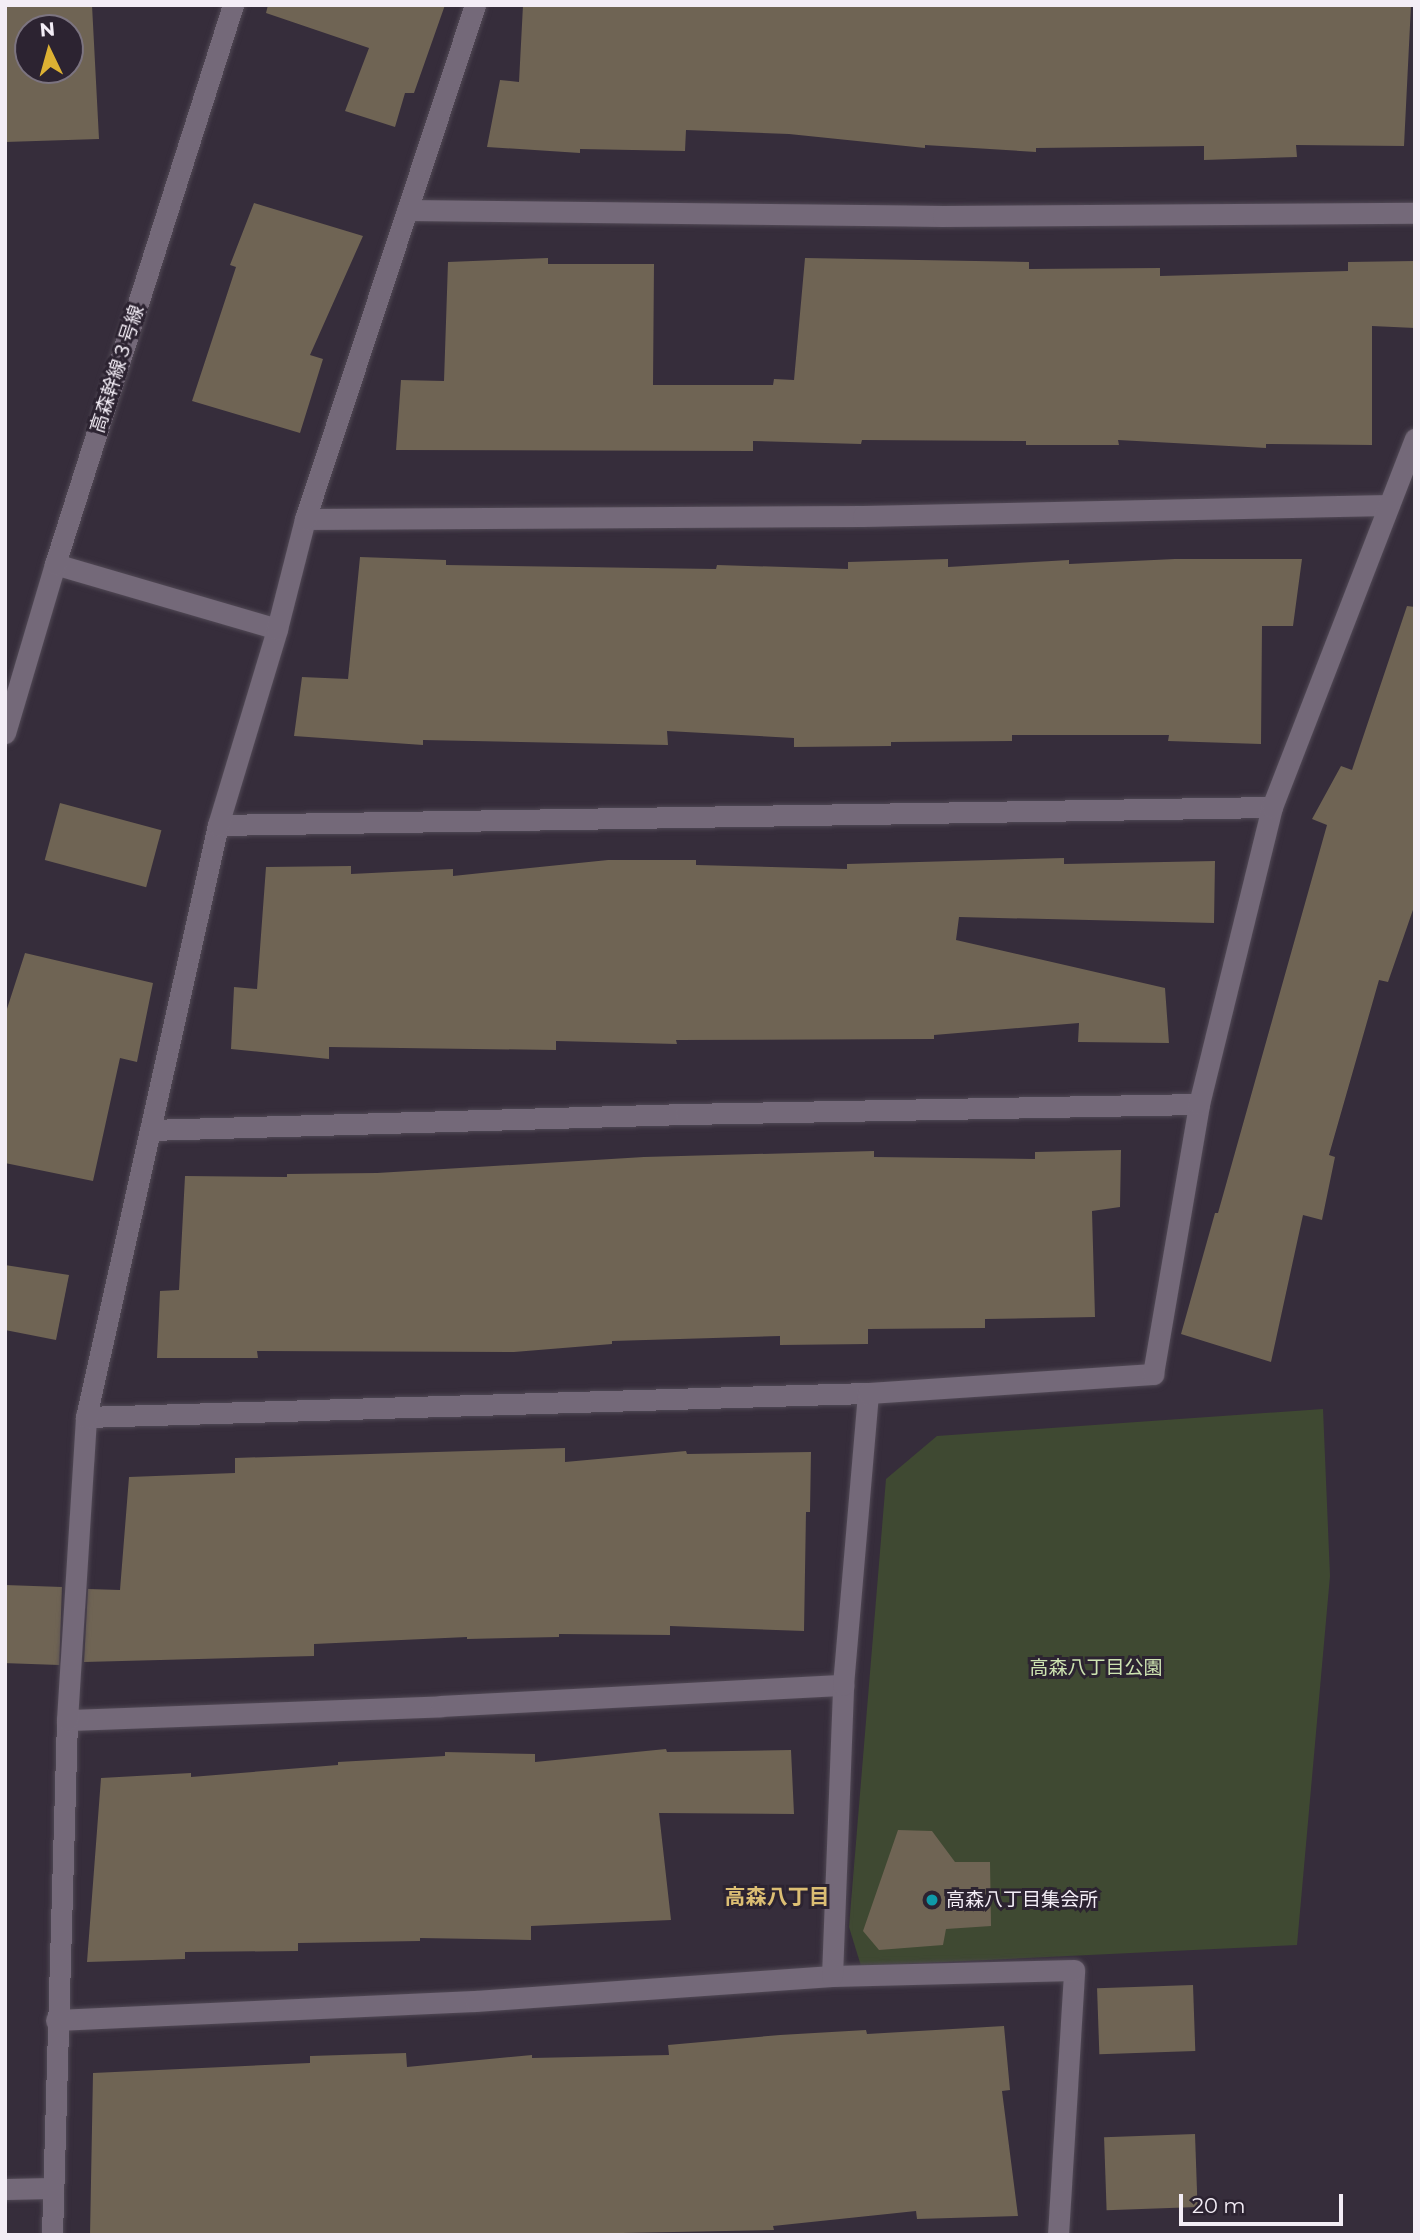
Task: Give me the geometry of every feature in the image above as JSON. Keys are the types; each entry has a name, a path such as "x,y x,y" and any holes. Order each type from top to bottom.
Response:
{"street":[{"name":"高森幹線３号線","path":"5,733 55,564 233,5"},
{"path":"52,2235 56,2020 67,1720 86,1417 218,825 277,629 305,519 475,5"},
{"path":"407,210 943,216 1415,213"},
{"path":"86,1417 868,1393 1153,1374 1199,1104 1272,807 1415,439"},
{"path":"305,519 849,516 1389,505"},
{"path":"55,564 277,629"},
{"path":"218,825 1272,807"},
{"path":"150,1130 700,1114 1199,1104"},
{"path":"831,1976 843,1685 868,1393"},
{"path":"67,1720 441,1706 843,1685"},
{"path":"56,2020 475,2001 831,1976 1074,1970 1058,2235"},
{"path":"5,2189 53,2189"}],"green space":[{"name":"高森八丁目公園","path":"1323,1409 1330,1576 1297,1945 861,1966 849,1927 886,1479 937,1436"}],"building":[{"path":"6,5 92,5 99,139 5,142"},
{"path":"268,5 445,5 414,93 405,93 395,127 345,111 369,48 266,13"},
{"path":"523,5 1411,5 1404,146 1296,145 1297,157 1204,160 1204,146 1036,148 1036,152 925,145 925,148 789,134 686,130 685,151 580,149 580,153 487,147 500,80 519,82"},
{"path":"254,203 363,236 310,355 323,359 300,433 192,401 236,267 230,265"},
{"path":"548,258 548,264 654,264 653,385 773,385 774,379 794,380 805,258 1029,262 1029,269 1160,268 1160,276 1348,271 1348,262 1415,261 1415,328 1372,326 1372,445 1266,444 1266,448 1118,440 1119,445 1026,445 1026,441 862,440 861,444 753,441 753,451 396,450 401,380 444,381 448,262"},
{"path":"360,557 446,560 446,565 716,569 717,565 848,569 848,562 948,559 948,567 1069,560 1069,564 1175,559 1302,559 1293,626 1262,626 1261,744 1168,741 1169,735 1012,735 1012,741 891,742 891,746 794,747 794,738 667,731 668,745 423,740 423,745 294,736 302,677 348,679"},
{"path":"1407,606 1415,607 1415,904 1388,982 1379,980 1329,1155 1335,1157 1322,1220 1303,1215 1271,1362 1181,1334 1215,1213 1218,1213 1327,825 1312,819 1341,766 1352,770"},
{"path":"60,803 161,830 146,887 45,860"},
{"path":"1064,858 1064,864 1215,861 1214,923 959,917 956,940 1165,988 1169,1043 1078,1042 1079,1023 934,1035 934,1039 676,1040 677,1044 556,1041 556,1050 329,1047 329,1059 231,1049 234,987 257,989 266,867 351,866 351,874 453,869 453,876 608,860 696,860 696,865 847,869 847,864"},
{"path":"25,953 153,983 137,1062 120,1058 93,1181 5,1163 5,1015"},
{"path":"1121,1150 1120,1207 1092,1211 1095,1317 985,1319 985,1328 868,1329 868,1344 780,1345 780,1336 612,1341 612,1344 514,1352 257,1351 258,1358 157,1358 160,1291 179,1290 185,1176 287,1177 287,1174 377,1173 644,1157 874,1151 874,1157 1035,1159 1035,1152"},
{"path":"5,1265 69,1275 56,1340 5,1330"},
{"path":"565,1448 565,1462 686,1451 687,1454 811,1452 810,1512 806,1512 804,1631 670,1626 670,1635 559,1634 559,1637 467,1637 314,1644 314,1656 84,1662 88,1589 120,1590 129,1477 235,1473 235,1458"},
{"path":"5,1585 62,1587 59,1665 5,1663"},
{"path":"666,1749 667,1752 791,1750 794,1814 659,1813 671,1920 531,1926 531,1940 420,1938 420,1941 298,1943 298,1951 185,1952 185,1959 87,1962 101,1778 191,1773 191,1777 338,1765 338,1762 445,1756 445,1752 535,1754 535,1762"},
{"name":"高森八丁目集会所","path":"898,1830 932,1831 955,1862 990,1862 991,1926 946,1929 943,1945 879,1950 863,1931"},
{"path":"1193,1985 1195,2051 1099,2054 1097,1988"},
{"path":"1004,2026 1010,2090 1002,2091 1018,2216 917,2219 916,2211 773,2226 774,2230 519,2235 90,2235 93,2073 310,2063 310,2056 406,2053 407,2067 532,2055 532,2058 669,2055 668,2045 780,2035 866,2030 867,2034"},
{"path":"1195,2134 1198,2207 1107,2210 1104,2137"}],"place":[{"name":"高森八丁目集会所","path":"932,1900"}],"district":[{"name":"高森八丁目","path":"777,1897"}]}
